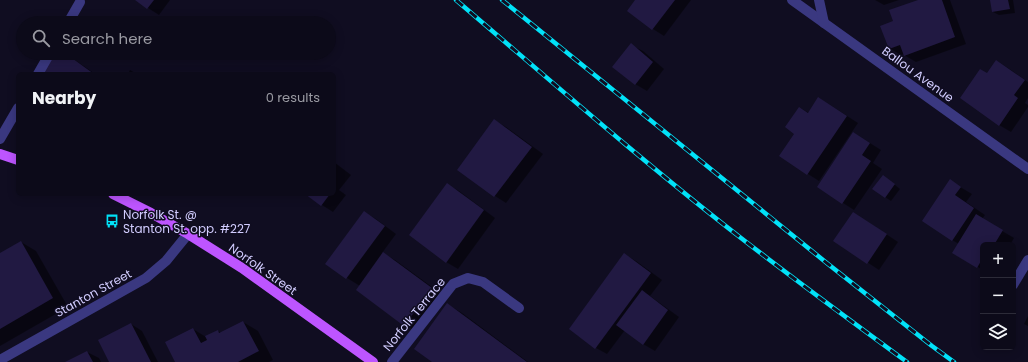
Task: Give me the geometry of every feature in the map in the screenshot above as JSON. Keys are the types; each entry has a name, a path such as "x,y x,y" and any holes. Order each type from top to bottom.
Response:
{"main road":[{"path":"0,154 16,159"},
{"name":"Norfolk Street","path":"116,196 152,213 242,268 372,362"}],"street":[{"name":"Ballou Avenue","path":"792,0 1028,169"},
{"path":"819,0 824,23"},
{"path":"72,16 80,2"},
{"path":"39,72 46,60"},
{"path":"0,139 16,111"},
{"name":"Stanton Street","path":"0,360 146,278 166,261 188,234"},
{"path":"1016,280 1028,260"},
{"name":"Norfolk Terrace","path":"392,362 453,284 468,278 483,282 519,308"}],"building":[{"path":"135,0 154,0 147,9"},
{"path":"635,0 675,0 652,30 627,11"},
{"path":"918,0 942,0 955,37 904,56 900,45 889,49 880,26 893,21 889,10"},
{"path":"990,0 1008,0 1010,9 992,12"},
{"path":"631,43 653,62 635,85 612,67"},
{"path":"48,60 75,60 91,72 39,72"},
{"path":"996,60 1025,80 1014,95 1018,98 999,126 960,98 980,69 987,73"},
{"path":"818,97 847,116 807,175 779,156 794,134 785,127 799,107 808,113"},
{"path":"494,119 532,147 494,197 457,170"},
{"path":"853,132 870,143 862,155 871,161 842,204 817,187"},
{"path":"883,175 895,184 885,198 872,189"},
{"path":"950,179 961,187 955,195 974,208 952,241 922,221"},
{"path":"447,183 484,210 446,263 409,235"},
{"path":"308,196 328,196 321,206"},
{"path":"364,211 385,226 346,279 325,264"},
{"path":"853,212 887,234 867,264 833,241"},
{"path":"976,214 1003,230 996,242 980,242 980,263 977,268 952,253"},
{"path":"21,241 53,298 0,329 0,253"},
{"path":"383,252 432,288 404,326 356,290"},
{"path":"624,253 651,273 595,349 569,329"},
{"path":"642,290 668,310 643,345 616,325"},
{"path":"447,303 527,362 432,362 414,349"},
{"path":"243,321 259,351 238,362 175,362 165,342 193,328 201,343 207,340 205,336 218,330 219,333"},
{"path":"131,323 151,362 109,362 98,340"},
{"path":"87,351 93,362 65,362"}],"railway":[{"path":"456,0 704,209 907,362"},
{"path":"502,0 828,264 954,362"}],"place":[{"name":"Norfolk St. @ Stanton St. opp. #227","path":"112,221"}]}
